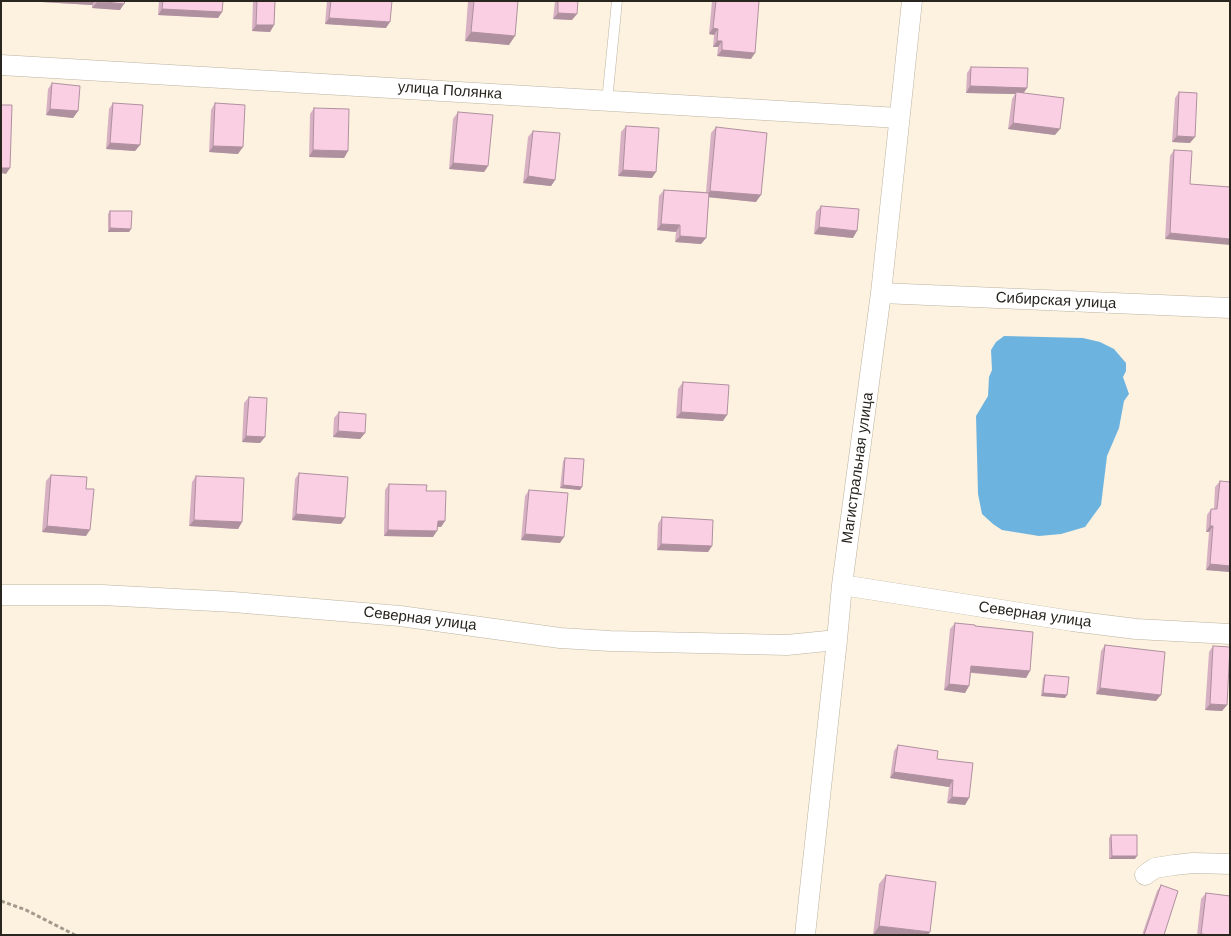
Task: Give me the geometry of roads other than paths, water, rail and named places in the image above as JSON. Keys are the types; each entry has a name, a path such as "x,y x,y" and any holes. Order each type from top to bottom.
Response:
{"street":[{"name":"Магистральная улица","path":"805,935 842,585 882,293 912,1"},
{"name":"улица Полянка","path":"1,65 899,118"},
{"name":"Сибирская улица","path":"882,293 1230,308"},
{"name":"Северная улица","path":"842,585 1072,621 1136,629 1230,634"},
{"name":"Северная улица","path":"1,595 102,595 232,602 400,616 560,638 594,640 787,645 837,640"},
{"path":"1145,875 1155,868 1174,865 1193,863 1230,864"}],"lane":[{"path":"608,101 617,1"}],"water":[{"path":"1004,336 1083,338 1100,342 1114,349 1126,363 1126,371 1123,377 1129,394 1124,401 1119,428 1107,456 1101,505 1085,527 1061,534 1039,536 1002,530 982,514 978,494 976,416 988,396 989,377 992,370 991,350 996,342"}]}
